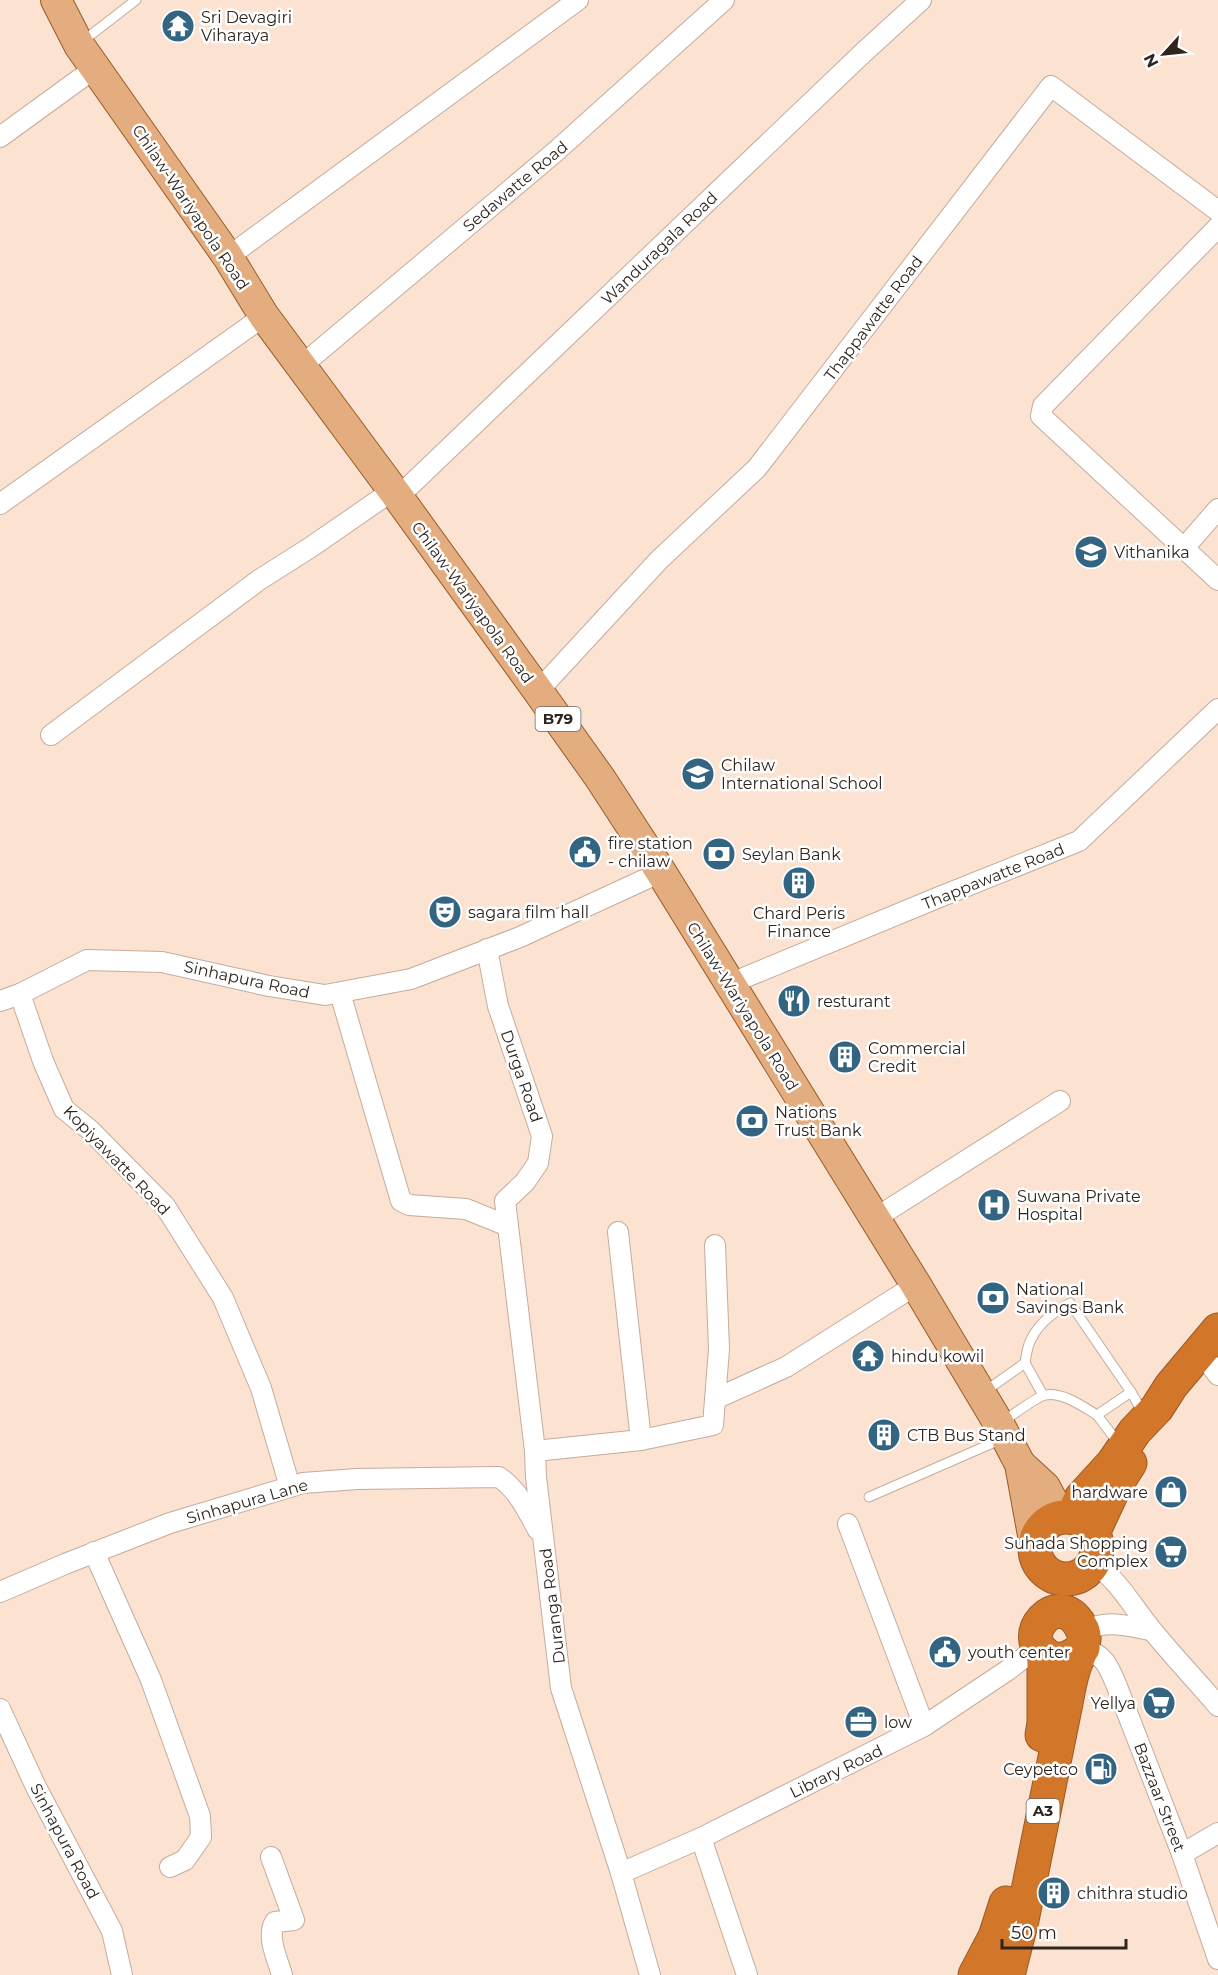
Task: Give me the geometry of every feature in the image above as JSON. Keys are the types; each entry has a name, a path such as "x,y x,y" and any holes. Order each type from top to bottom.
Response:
{"highway":[{"path":"1080,1533 1046,1524 1036,1538 1039,1557 1050,1575 1069,1579 1086,1571 1080,1533 1081,1498 1098,1481 1123,1449 1145,1406 1212,1352"},
{"path":"1080,1533 1114,1488 1144,1439 1145,1406"},
{"name":"A3","path":"975,1975 995,1937 1009,1893 1031,1806 1044,1723 1039,1557"},
{"path":"1061,1611 1076,1617 1083,1639 1072,1657 1063,1660 1052,1658 1040,1641 1045,1616 1061,1611"},
{"name":"A3","path":"1008,1975 1022,1920 1066,1703 1083,1639"}],"main road":[{"name":"Chilaw-Wariyapola Road","path":"56,0 87,56 228,257 264,316 600,778 661,872 916,1285 982,1394 1020,1464"},
{"name":"B79","path":"1020,1464 1045,1487 1080,1533"},
{"name":"B79","path":"1020,1464 1039,1557"}],"street":[{"path":"228,257 578,0"},
{"name":"Sedawatte Road","path":"300,367 554,153 724,0"},
{"name":"Wanduragala Road","path":"51,735 259,580 395,494 921,0"},
{"path":"0,137 87,56"},
{"name":"Thappawatte Road","path":"538,691 659,560 758,468 1051,86 1218,211"},
{"path":"1218,227 1043,406 1041,416 1218,580"},
{"path":"0,504 264,316"},
{"path":"1184,548 1218,509"},
{"name":"Thappawatte Road","path":"729,984 937,897 1079,841 1218,709"},
{"name":"Sinhapura Road","path":"0,1001 20,994 87,960 162,962 269,986 325,995 340,993 411,979 520,937 661,872"},
{"name":"Durga Road","path":"487,949 498,1006 542,1137 538,1163 525,1182 505,1200 508,1226"},
{"path":"340,993 401,1201 409,1205 466,1209 508,1226"},
{"name":"Kopiyawatte Road","path":"20,994 43,1061 64,1109 90,1130 165,1206 213,1282 261,1388 290,1487"},
{"path":"874,1219 1060,1101"},
{"name":"Duranga Road","path":"508,1226 536,1451 536,1477 561,1688 621,1873 650,1975"},
{"path":"618,1232 641,1440"},
{"path":"536,1451 641,1440 713,1425 719,1349 715,1245"},
{"path":"715,1399 786,1366 916,1285"},
{"name":"Sinhapura Lane","path":"0,1592 170,1523 303,1483 357,1479 499,1477 511,1485 545,1542"},
{"path":"848,1524 924,1726"},
{"path":"1080,1533 1151,1630 1218,1706"},
{"path":"94,1552 151,1680 200,1816 201,1837 185,1860 170,1866"},
{"path":"1083,1639 1096,1625 1108,1623 1151,1630"},
{"name":"Bazzaar Street","path":"1083,1639 1102,1658 1110,1671 1182,1854 1218,1959"},
{"name":"Library Road","path":"621,1873 701,1838 924,1726 1008,1670 1040,1641"},
{"name":"Sinhapura Road","path":"0,1709 36,1787 112,1931 122,1975"},
{"path":"1182,1854 1218,1833"},
{"path":"701,1838 747,1975"},
{"path":"271,1857 294,1920 275,1922 271,1929 282,1975"}],"lane":[{"path":"87,56 136,0"},
{"path":"1043,1395 1025,1363 1029,1344 1052,1313 1070,1303 1145,1406 1097,1414"},
{"path":"982,1394 1025,1363"},
{"path":"869,1497 1003,1431 1043,1395 1065,1398 1097,1414 1123,1449"}],"place":[{"name":"Sri Devagiri Viharaya","path":"178,26"},
{"name":"Vithanika","path":"1091,552"},
{"name":"Chilaw International School","path":"698,774"},
{"name":"fire station - chilaw","path":"585,852"},
{"name":"Seylan Bank","path":"719,854"},
{"name":"Chard Peris Finance","path":"799,883"},
{"name":"sagara film hall","path":"445,912"},
{"name":"resturant","path":"794,1001"},
{"name":"Commercial Credit","path":"845,1057"},
{"name":"Nations Trust Bank","path":"752,1121"},
{"name":"Suwana Private Hospital","path":"994,1205"},
{"name":"National Savings Bank","path":"993,1298"},
{"name":"hindu kowil","path":"868,1356"},
{"name":"CTB Bus Stand","path":"884,1435"},
{"name":"hardware","path":"1171,1492"},
{"name":"Suhada Shopping Complex","path":"1171,1552"},
{"name":"youth center","path":"945,1652"},
{"name":"Yellya","path":"1159,1703"},
{"name":"low","path":"861,1722"},
{"name":"Ceypetco","path":"1101,1769"},
{"name":"chithra studio","path":"1054,1893"}]}
